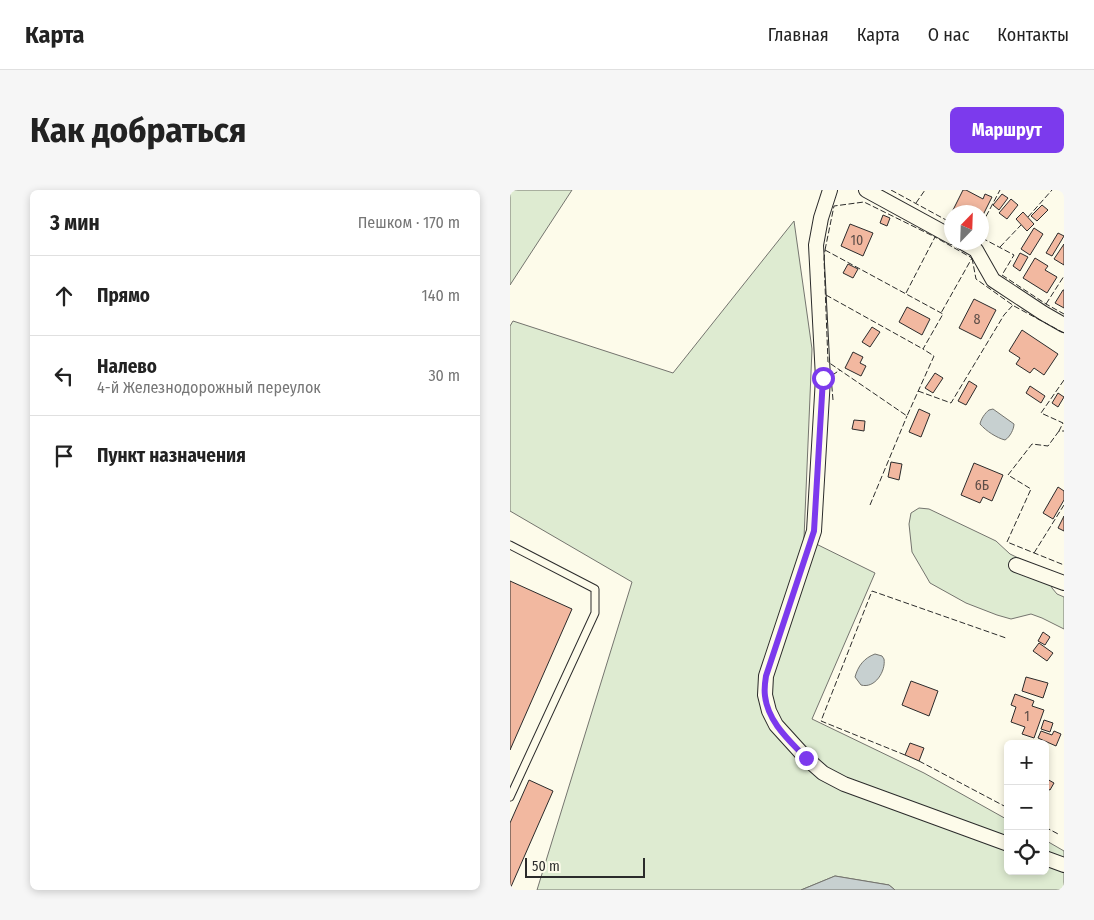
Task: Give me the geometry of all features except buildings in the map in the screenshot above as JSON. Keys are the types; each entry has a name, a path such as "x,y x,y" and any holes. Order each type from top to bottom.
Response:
{"street":[{"path":"830,190 821,218 816,245 823,378 814,531 766,676 765,695 769,711 776,726 806,758 824,773 844,784 1004,843"},
{"path":"866,190 944,233"},
{"path":"976,250 993,280 1064,325"},
{"path":"1016,565 1064,583"},
{"path":"1049,859 1064,864"}],"lane":[{"path":"510,545 595,589 595,613 510,797"}],"green space":[{"path":"510,190 572,190 510,285"},
{"path":"794,221 812,349 804,538 875,573 812,719 924,773 1004,818 1004,875 1049,875 1049,842 1064,851 1064,890 895,890 889,885 835,876 801,890 537,890 632,582 510,511 510,326 513,321 673,373"},
{"path":"919,508 929,509 996,541 1010,554 1037,567 1049,580 1057,594 1064,597 1064,629 1031,614 1011,619 997,615 966,603 930,583 912,552 909,524 911,513"}],"shaded area":[{"path":"993,409 1014,424 1009,437 1005,440 992,434 980,424 986,413"},
{"path":"875,654 882,656 884,659 881,674 875,682 866,686 861,685 855,677 858,669 865,660"},
{"path":"835,876 889,885 895,890 801,890"}],"fence":[{"path":"891,190 944,219"},
{"path":"916,203 925,190"},
{"path":"989,211 1000,190"},
{"path":"1028,217 1052,190"},
{"path":"825,250 834,206 864,202 935,237"},
{"path":"1000,247 1021,225"},
{"path":"906,293 935,237 972,258 941,313"},
{"path":"989,242 1014,255 1002,275 1064,314"},
{"path":"825,250 943,314 923,349 934,356 907,416 828,362 825,250"},
{"path":"972,258 976,279 1014,306 1064,333"},
{"path":"1046,304 1064,276"},
{"path":"826,295 923,349"},
{"path":"918,391 951,403 1004,315 1013,305"},
{"path":"833,400 831,376 840,370"},
{"path":"1064,380 1041,413 1063,423 1059,431 1064,431"},
{"path":"870,505 907,416"},
{"path":"1059,431 1048,446 1032,444 1008,475 1031,489 1007,542 1064,565"},
{"path":"1034,553 1064,505"},
{"path":"905,755 821,721 872,591 1006,638"},
{"path":"919,761 1004,806"},
{"path":"1049,829 1060,835"}],"route":[{"path":"806,758 776,726 769,711 765,695 766,676 814,531 823,378"}]}
